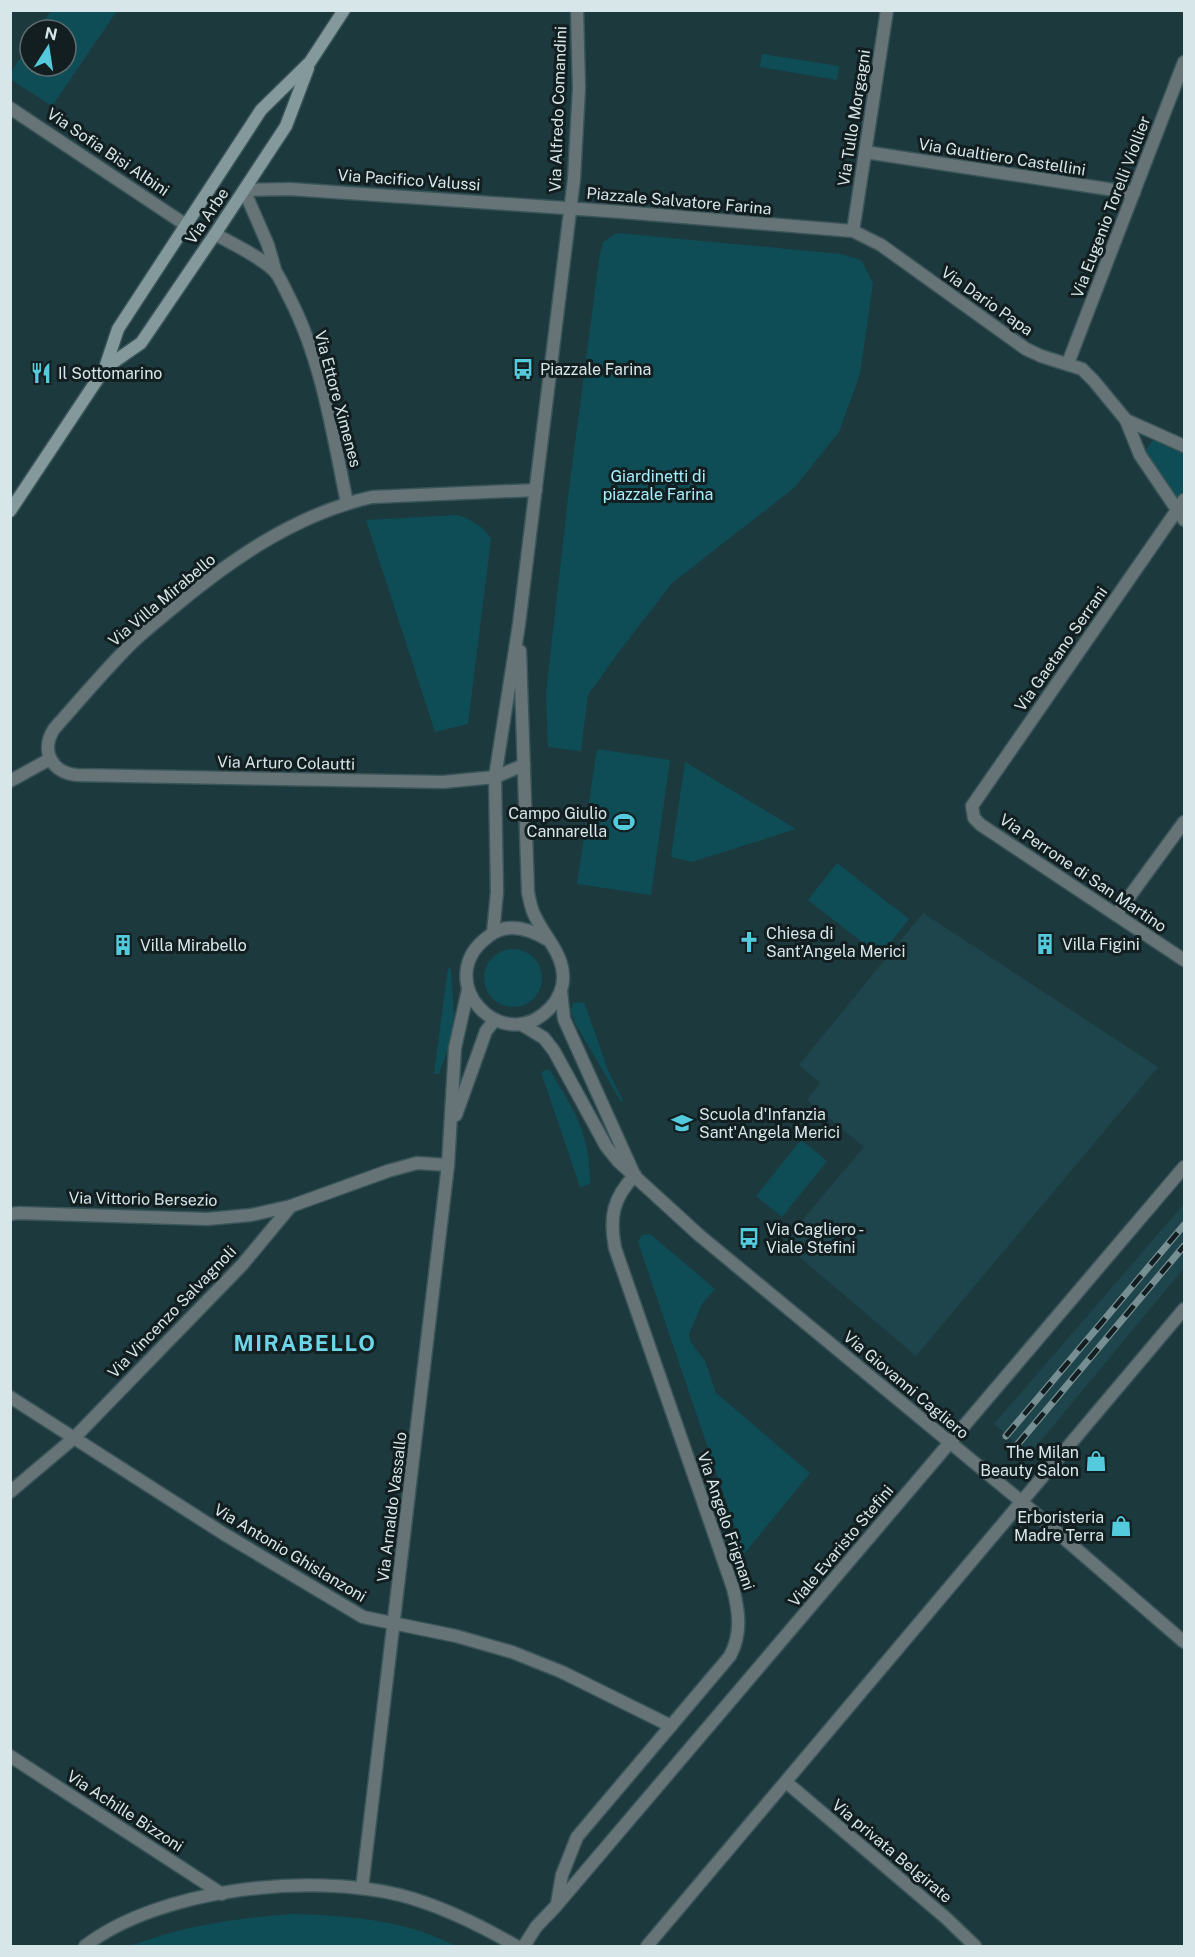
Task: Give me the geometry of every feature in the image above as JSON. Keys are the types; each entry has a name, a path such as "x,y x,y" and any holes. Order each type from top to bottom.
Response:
{"street":[{"name":"Via Arbe","path":"10,511 105,368 118,329 261,110 310,62 344,10"},
{"name":"Via Alfredo Comandini","path":"572,208 579,88 577,10"},
{"name":"Via Tullo Morgagni","path":"853,231 887,10"},
{"name":"Via Arbe","path":"105,368 141,343 215,234 286,126 310,62"},
{"name":"Via Eugenio Torelli Viollier","path":"1068,363 1185,62"},
{"name":"Via Sofia Bisi Albini","path":"10,108 186,225"},
{"name":"Via Gualtiero Castellini","path":"865,152 1134,194"},
{"name":"Via Pacifico Valussi","path":"244,190 290,189 572,208"},
{"path":"244,190 268,245 276,273"},
{"name":"Piazzale Salvatore Farina","path":"495,777 519,624 572,208 853,231"},
{"name":"Via Dario Papa","path":"853,231 881,245 1026,349 1082,369 1095,381 1126,420 1140,455 1182,510"},
{"name":"Via Ettore Ximenes","path":"215,234 254,256 276,273 298,315 315,364 330,419 347,503"},
{"name":"Via Dario Papa","path":"1126,420 1185,446"},
{"path":"347,503 372,497 536,490"},
{"name":"Via Villa Mirabello","path":"50,759 47,744 54,729 132,643 193,591 258,546 319,513 347,503"},
{"name":"Via Gaetano Serrani","path":"972,806 1182,510"},
{"name":"Piazzale Salvatore Farina","path":"519,624 524,765"},
{"path":"10,781 50,759"},
{"name":"Via Arturo Colautti","path":"50,759 61,771 77,775 443,782 495,777 524,765"},
{"path":"468,990 483,1013 509,1024 533,1021 544,1015 555,1004 561,991 564,977 561,960 534,916 528,892 524,765"},
{"path":"495,777 497,892 493,933 505,928 520,928 533,931 548,940"},
{"name":"Via Perrone di San Martino","path":"972,806 974,819 981,825 1185,960"},
{"path":"1116,915 1185,822"},
{"name":"Via Arnaldo Vassallo","path":"362,1888 448,1165 455,1048 468,990 467,965 481,941 493,933"},
{"name":"Via Giovanni Cagliero","path":"561,991 564,1019 635,1175"},
{"name":"Via Arnaldo Vassallo","path":"450,1130 486,1031 495,1020"},
{"name":"Via Giovanni Cagliero","path":"521,1024 544,1038 554,1051 606,1146 699,1235 1022,1502 1185,1642"},
{"name":"Via Vittorio Bersezio","path":"10,1214 207,1219 251,1215 291,1206 417,1163 448,1165"},
{"name":"Viale Evaristo Stefini","path":"524,1947 536,1927 1185,1167"},
{"name":"Via Angelo Frignani","path":"556,1906 562,1875 577,1837 730,1656 735,1646 739,1620 732,1588 615,1248 612,1232 616,1200 635,1175"},
{"name":"Via Vincenzo Salvagnoli","path":"10,1492 74,1438 242,1265 291,1206"},
{"path":"647,1947 1185,1309"},
{"name":"Via Antonio Ghislanzoni","path":"10,1397 224,1534 363,1617 456,1636 512,1652 562,1672 671,1726"},
{"name":"Via Achille Bizzoni","path":"10,1756 222,1894"},
{"name":"Via privata Belgirate","path":"786,1782 946,1918 975,1947"},
{"path":"85,1947 96,1938 140,1915 168,1906 222,1894 312,1885 362,1888 401,1896 441,1908 475,1923 516,1947"}],"shaded area":[{"path":"923,913 1158,1067 916,1356 783,1243 864,1147 807,1100 820,1083 799,1065"},
{"path":"1184,1204 1184,1268 1029,1455 994,1424"}],"green space":[{"path":"51,11 117,11 78,68 78,18 46,18"},
{"path":"762,54 839,66 837,80 760,67"},
{"path":"18,61 18,78 71,78 52,106 10,79 11,72"},
{"name":"Giardinetti di piazzale Farina","path":"617,233 841,254 861,260 873,283 860,374 839,432 794,488 672,583 588,695 581,751 548,747 546,693 569,489 599,260 603,242"},
{"path":"1153,440 1184,454 1184,489 1178,499 1145,451"},
{"path":"458,515 477,524 491,539 468,724 435,732 366,520"},
{"name":"Campo Giulio Cannarella","path":"597,749 670,760 651,895 577,884"},
{"path":"685,762 796,829 692,862 671,857"},
{"path":"837,863 909,919 880,956 808,900"},
{"path":"507,949 519,949 534,957 542,972 542,984 534,999 519,1007 507,1007 492,999 484,984 484,972 492,957"},
{"path":"448,968 451,969 454,1017 449,1045 439,1074 434,1074"},
{"path":"584,1002 608,1070 623,1101 621,1102 574,1021 571,1010 573,1003"},
{"path":"549,1069 573,1111 584,1136 590,1184 580,1187 541,1072"},
{"path":"801,1140 827,1161 782,1217 756,1196"},
{"path":"650,1234 715,1289 702,1304 689,1334 690,1341 705,1361 716,1393 810,1473 744,1554 639,1245 638,1241 642,1235"},
{"path":"293,1914 342,1916 391,1923 423,1932 457,1946 130,1946 170,1933 210,1924"}],"railway":[{"path":"1006,1436 1184,1225"},
{"path":"1017,1445 1184,1246"}],"place":[{"name":"Piazzale Farina","path":"523,369"},
{"name":"Il Sottomarino","path":"41,373"},
{"name":"Campo Giulio Cannarella","path":"624,822"},
{"name":"Chiesa di Sant’Angela Merici","path":"749,942"},
{"name":"Villa Figini","path":"1045,944"},
{"name":"Villa Mirabello","path":"123,945"},
{"name":"Scuola d'Infanzia Sant'Angela Merici","path":"682,1123"},
{"name":"Via Cagliero - Viale Stefini","path":"749,1238"},
{"name":"The Milan Beauty Salon","path":"1096,1461"},
{"name":"Erboristeria Madre Terra","path":"1121,1526"}],"district":[{"name":"MIRABELLO","path":"305,1343"}]}
